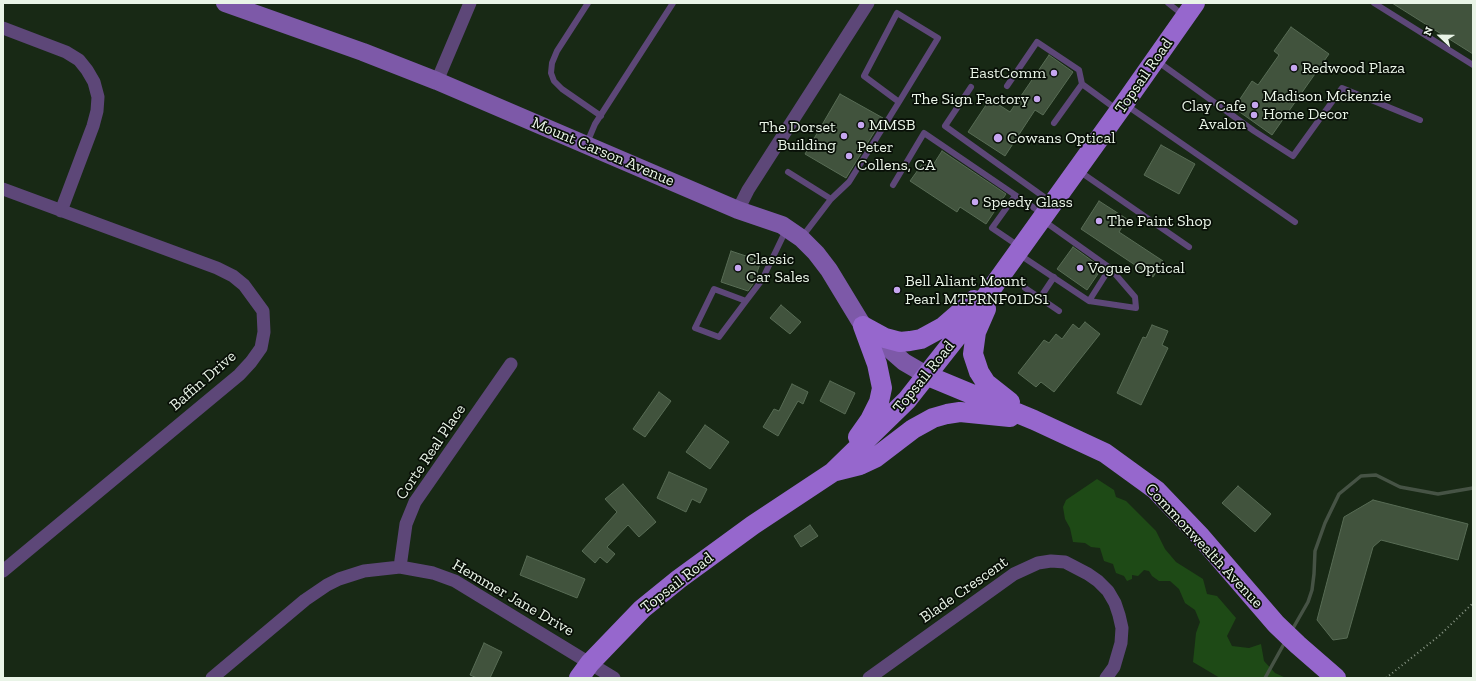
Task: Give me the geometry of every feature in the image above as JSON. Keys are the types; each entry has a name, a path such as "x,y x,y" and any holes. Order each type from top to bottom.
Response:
{"main road":[{"name":"Mount Carson Avenue","path":"225,3 363,52 438,81 738,210 782,225 816,254 829,270 863,326 904,362 928,376"},
{"name":"Topsail Road","path":"584,670 642,609 679,579 753,525 833,472 897,412 928,376 1190,10"},
{"path":"863,326 885,338 900,342 921,339 943,327 999,278"},
{"path":"999,278 976,332 973,354 986,383 1034,420"},
{"path":"833,472 870,420 879,402 882,388 877,364 863,326"},
{"name":"Commonwealth Avenue","path":"928,376 1034,420 1105,453 1156,490 1201,537 1276,624 1298,646 1336,678"},
{"path":"833,472 860,465 875,458 913,429 933,418 947,414 960,412 1034,420"}],"street":[{"path":"438,81 470,3"},
{"path":"738,210 748,190 868,3"},
{"path":"3,28 66,52 79,60 88,70 94,82 98,97 97,111 61,211"},
{"name":"Baffin Drive","path":"3,189 217,268 233,276 244,285 263,311 264,332 261,348 239,375 3,571"},
{"name":"Corte Real Place","path":"400,567 406,524 414,502 511,364"},
{"name":"Blade Crescent","path":"869,678 1014,574 1038,563 1051,561 1065,562 1098,580 1108,591 1115,603 1122,628 1121,643 1114,667 1106,678"},
{"name":"Hemmer Jane Drive","path":"212,678 305,600 327,585 339,579 364,571 400,567 433,573 455,581 584,670 614,678"}],"lane":[{"path":"588,3 557,51 552,63 551,73 554,81 562,89 601,116"},
{"path":"586,144 595,124 673,3"},
{"path":"1168,3 1190,10"},
{"path":"1374,3 1473,65"},
{"path":"746,301 714,290 695,328 719,337 762,280 794,234 849,182 899,102 938,38 897,14 864,76 899,102"},
{"path":"1007,86 1037,42 1079,70 1082,84 1054,123"},
{"path":"1155,60 1254,131 1293,156 1342,88 1420,120"},
{"path":"1082,84 1122,107 1295,222"},
{"path":"971,87 944,126 1110,268 1135,297 1136,308 1089,301 1054,277 992,228 1015,196"},
{"path":"893,184 924,133 1015,196 1046,212"},
{"path":"1076,169 1189,247"},
{"path":"788,172 831,199"},
{"path":"1089,301 1110,268"},
{"path":"1040,298 1054,277"},
{"path":"1025,288 1059,311"}],"path":[{"path":"1386,678 1439,636 1473,603"}],"green space":[{"path":"1097,479 1114,490 1116,497 1126,501 1156,531 1165,549 1176,562 1203,579 1207,594 1217,596 1236,618 1227,636 1232,646 1249,648 1261,644 1264,661 1275,673 1286,678 1220,678 1193,662 1196,633 1200,622 1195,610 1185,603 1179,589 1170,581 1159,581 1152,576 1149,571 1144,570 1138,576 1132,575 1132,579 1127,581 1124,576 1116,573 1113,564 1104,561 1100,548 1091,547 1085,543 1073,542 1070,528 1065,519 1063,507 1066,500"}],"building":[{"path":"1392,3 1473,3 1473,54"},
{"name":"Redwood Plaza","path":"1291,27 1329,54 1272,135 1234,108 1252,81 1258,85 1279,55 1274,51"},
{"path":"1049,55 1073,72 1043,115 1035,110 1005,156 968,132 990,99 1010,112"},
{"name":"The Dorset Building","path":"840,94 883,118 846,178 805,154"},
{"path":"1161,145 1195,164 1179,194 1144,175"},
{"path":"942,151 1006,194 986,224 960,207 957,212 910,181 923,163 931,168"},
{"path":"1099,201 1127,219 1119,232 1163,261 1153,277 1081,229"},
{"name":"Vogue Optical","path":"1073,247 1102,268 1087,290 1057,269"},
{"path":"731,251 761,261 753,284 748,291 721,282"},
{"path":"781,305 801,322 790,334 770,318"},
{"path":"1085,322 1100,334 1054,392 1041,382 1036,387 1018,373 1044,340 1049,343 1056,334 1062,339 1073,324 1079,329"},
{"path":"1152,325 1168,331 1162,345 1168,348 1141,405 1117,393 1143,337 1146,338"},
{"path":"830,381 855,393 845,414 820,401"},
{"path":"792,384 808,392 803,404 798,401 778,436 763,427 774,409 779,411"},
{"path":"659,392 671,401 645,437 633,429"},
{"path":"705,425 729,442 710,469 686,452"},
{"path":"669,472 707,489 700,503 692,499 686,512 657,498"},
{"path":"623,484 656,522 639,537 628,525 607,547 615,554 607,563 600,557 595,563 582,551 617,512 605,499"},
{"path":"1238,486 1271,514 1255,532 1222,503"},
{"path":"1373,500 1468,524 1458,560 1381,540 1373,547 1347,638 1333,640 1317,620 1344,517"},
{"path":"810,525 818,536 801,547 794,536"},
{"path":"527,556 585,579 577,598 520,575"},
{"path":"484,643 502,652 490,678 477,678 470,675"}],"waterway":[{"path":"1292,630 1308,602 1312,590 1315,551 1325,523 1339,494 1361,476 1376,475 1400,487 1438,494 1473,488"},
{"path":"1265,678 1285,642"}],"place":[{"name":"Redwood Plaza","path":"1294,68"},
{"name":"EastComm","path":"1054,73"},
{"name":"The Sign Factory","path":"1037,99"},
{"name":"Madison Mckenzie Home Decor","path":"1255,105"},
{"name":"Clay Cafe Avalon","path":"1254,115"},
{"name":"MMSB","path":"861,125"},
{"name":"The Dorset Building","path":"844,136"},
{"name":"Cowans Optical","path":"998,138"},
{"name":"Peter Collens, CA","path":"849,156"},
{"name":"Speedy Glass","path":"975,202"},
{"name":"The Paint Shop","path":"1099,221"},
{"name":"Classic Car Sales","path":"738,268"},
{"name":"Vogue Optical","path":"1080,268"},
{"name":"Bell Aliant Mount Pearl MTPRNF01DS1","path":"897,290"}]}
